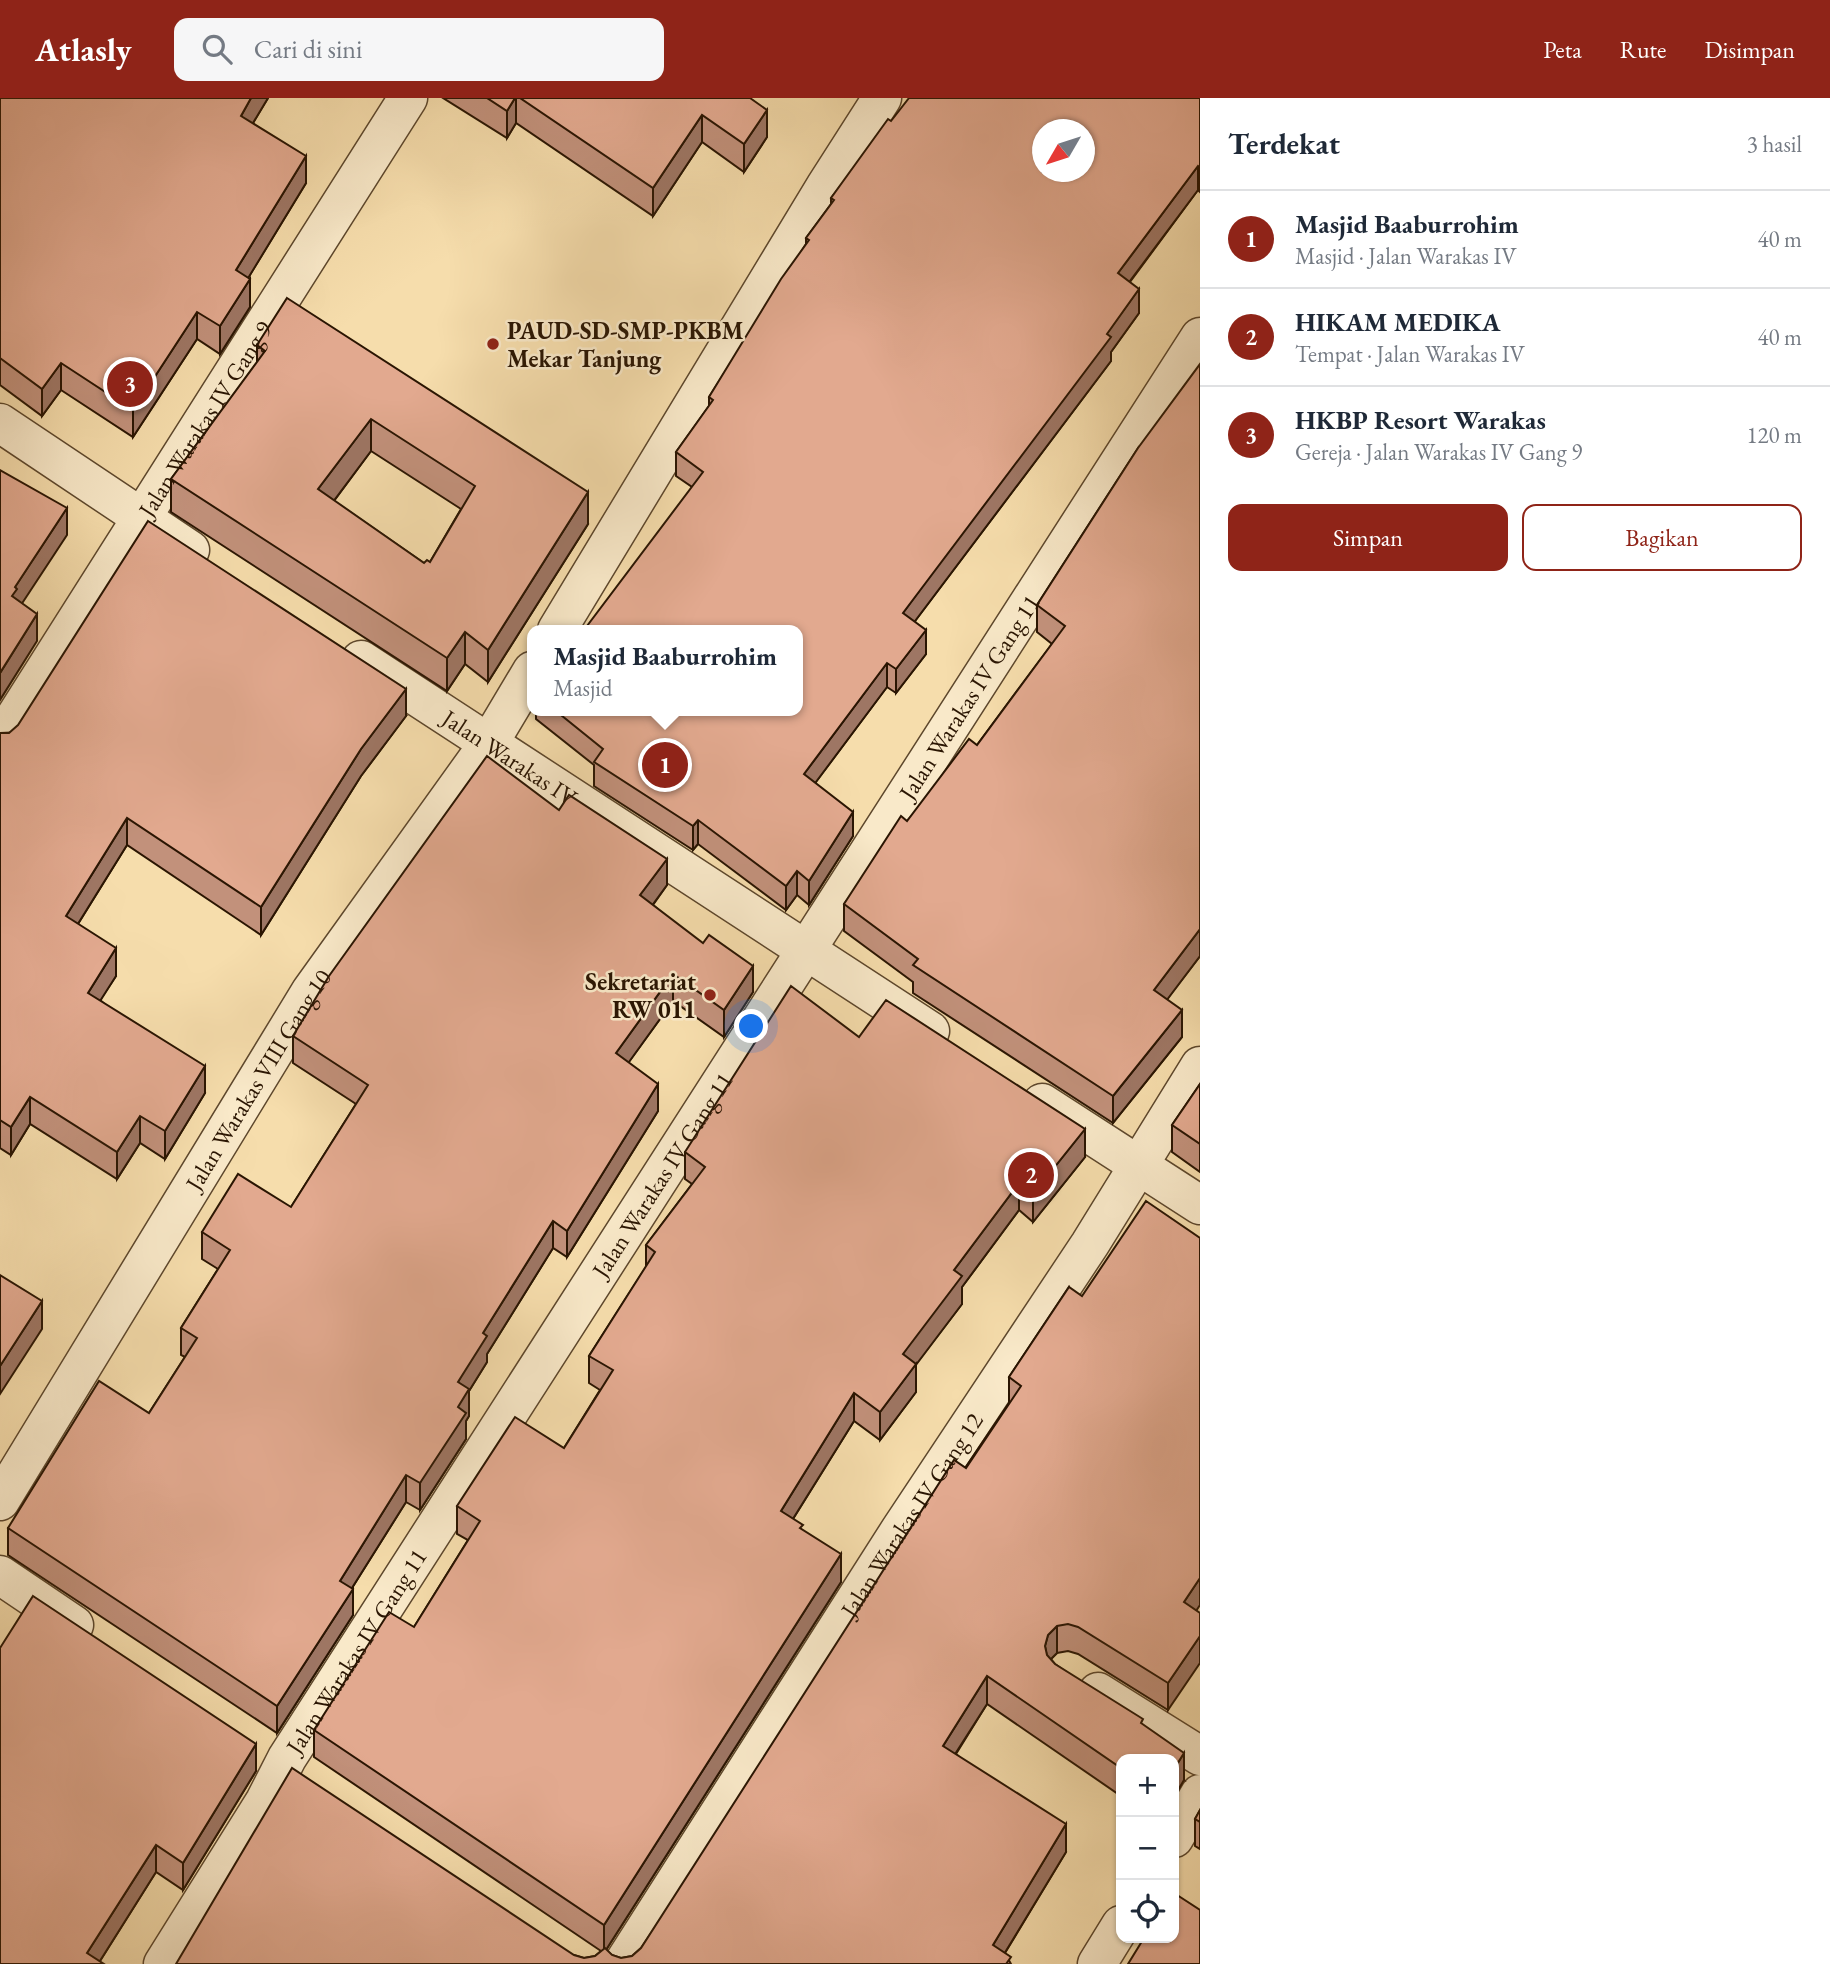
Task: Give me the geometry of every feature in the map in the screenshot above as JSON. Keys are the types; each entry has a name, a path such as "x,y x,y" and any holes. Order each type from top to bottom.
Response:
{"street":[{"name":"Jalan Warakas IV Gang 9","path":"0,741 408,98"},
{"path":"560,625 825,187 882,98"},
{"name":"Jalan Warakas IV Gang 11","path":"163,1964 265,1801 283,1765 1200,337"},
{"path":"0,422 223,571"},
{"name":"Jalan Warakas IV","path":"327,638 956,1047"},
{"name":"Jalan Warakas VIII Gang 10","path":"0,1501 311,991 489,743 527,679"},
{"name":"Jalan Warakas IV Gang 12","path":"623,1964 892,1542 1140,1166 1200,1066"},
{"path":"1013,1084 1200,1205"},
{"path":"0,1575 102,1644"},
{"path":"1067,1673 1200,1756"},
{"path":"249,1742 318,1788"},
{"path":"1179,1830 1200,1794"},
{"path":"1097,1964 1116,1933"}],"building":[{"path":"0,98 251,98 241,116 306,156 236,270 250,279 220,326 197,312 133,410 61,363 42,389 0,358"},
{"path":"487,98 515,98 507,111"},
{"path":"520,98 750,98 767,110 744,144 702,115 653,188"},
{"path":"909,98 1200,98 1200,168 1198,166 1118,273 1139,289 1107,334 1111,337 903,613 926,630 896,669 887,663 804,774 853,812 809,881 797,871 786,886 698,820 693,826 594,762 603,749 562,716 803,716 803,625 588,625 703,472 676,452 713,400 709,397 781,279 809,240 806,238 834,200 831,198 888,119 891,121"},
{"path":"287,298 588,492 488,650 465,632 447,658 171,479 265,351 257,345","holes":["371,419 475,486 430,562 427,560 424,563 318,489"]},
{"path":"1200,364 1200,929 1154,990 1182,1010 1113,1096 913,965 918,959 844,904 901,816 907,821 969,739 977,745 1065,626 1037,605 1138,448"},
{"path":"0,470 67,508 15,587 17,589 12,596 37,614 0,673"},
{"path":"148,521 406,689 361,749 261,907 127,818 66,916 116,948 88,993 205,1066 165,1131 140,1116 117,1152 30,1097 11,1127 0,1120 0,733 9,733 18,725"},
{"path":"487,756 559,810 569,795 667,859 640,895 703,943 709,935 753,966 724,1010 673,974 616,1053 658,1084 567,1231 553,1221 483,1333 487,1336 458,1382 469,1389 458,1407 466,1413 420,1483 406,1475 340,1581 353,1589 277,1706 8,1528 99,1381 149,1413 197,1338 181,1328 230,1250 202,1232 238,1174 291,1207 368,1085 293,1036 329,976"},
{"path":"791,986 859,1037 886,1000 1085,1129 1033,1194 1019,1183 954,1270 962,1276 903,1354 916,1364 880,1412 854,1393 781,1511 803,1525 800,1528 841,1554 604,1925 314,1730 389,1612 414,1627 480,1521 457,1506 515,1417 564,1448 613,1370 589,1356 655,1252 646,1245 705,1167 685,1152"},
{"path":"1200,1084 1200,1144 1172,1125"},
{"path":"1146,1201 1200,1238 1200,1578 1184,1602 1200,1613 1200,1636 1168,1683 1078,1627 1068,1624 1057,1626 1048,1635 1045,1646 1047,1655 1055,1664 1143,1719 1141,1723 1184,1753 1179,1761 1179,1754 1116,1754 1116,1765 987,1676 943,1746 1066,1824 993,1945 1011,1957 1006,1964 176,1964 292,1768 574,1955 584,1958 595,1956 605,1948 612,1955 621,1958 632,1956 641,1948 954,1460 966,1468 1021,1386 1009,1377 1069,1287 1082,1296"},
{"path":"0,1275 42,1301 0,1366"},
{"path":"33,1596 256,1744 183,1863 156,1845 87,1953 104,1964 0,1964 0,1648"},
{"path":"1179,1896 1200,1910 1200,1964 1128,1964 1141,1943 1179,1943"}],"place":[{"name":"PAUD-SD-SMP-PKBM Mekar Tanjung","path":"493,344"},
{"name":"HKBP Resort Warakas","path":"130,384"},
{"name":"Masjid Baaburrohim","path":"665,765"},
{"name":"Sekretariat RW 011","path":"710,995"},
{"name":"HIKAM MEDIKA","path":"1031,1175"}]}
